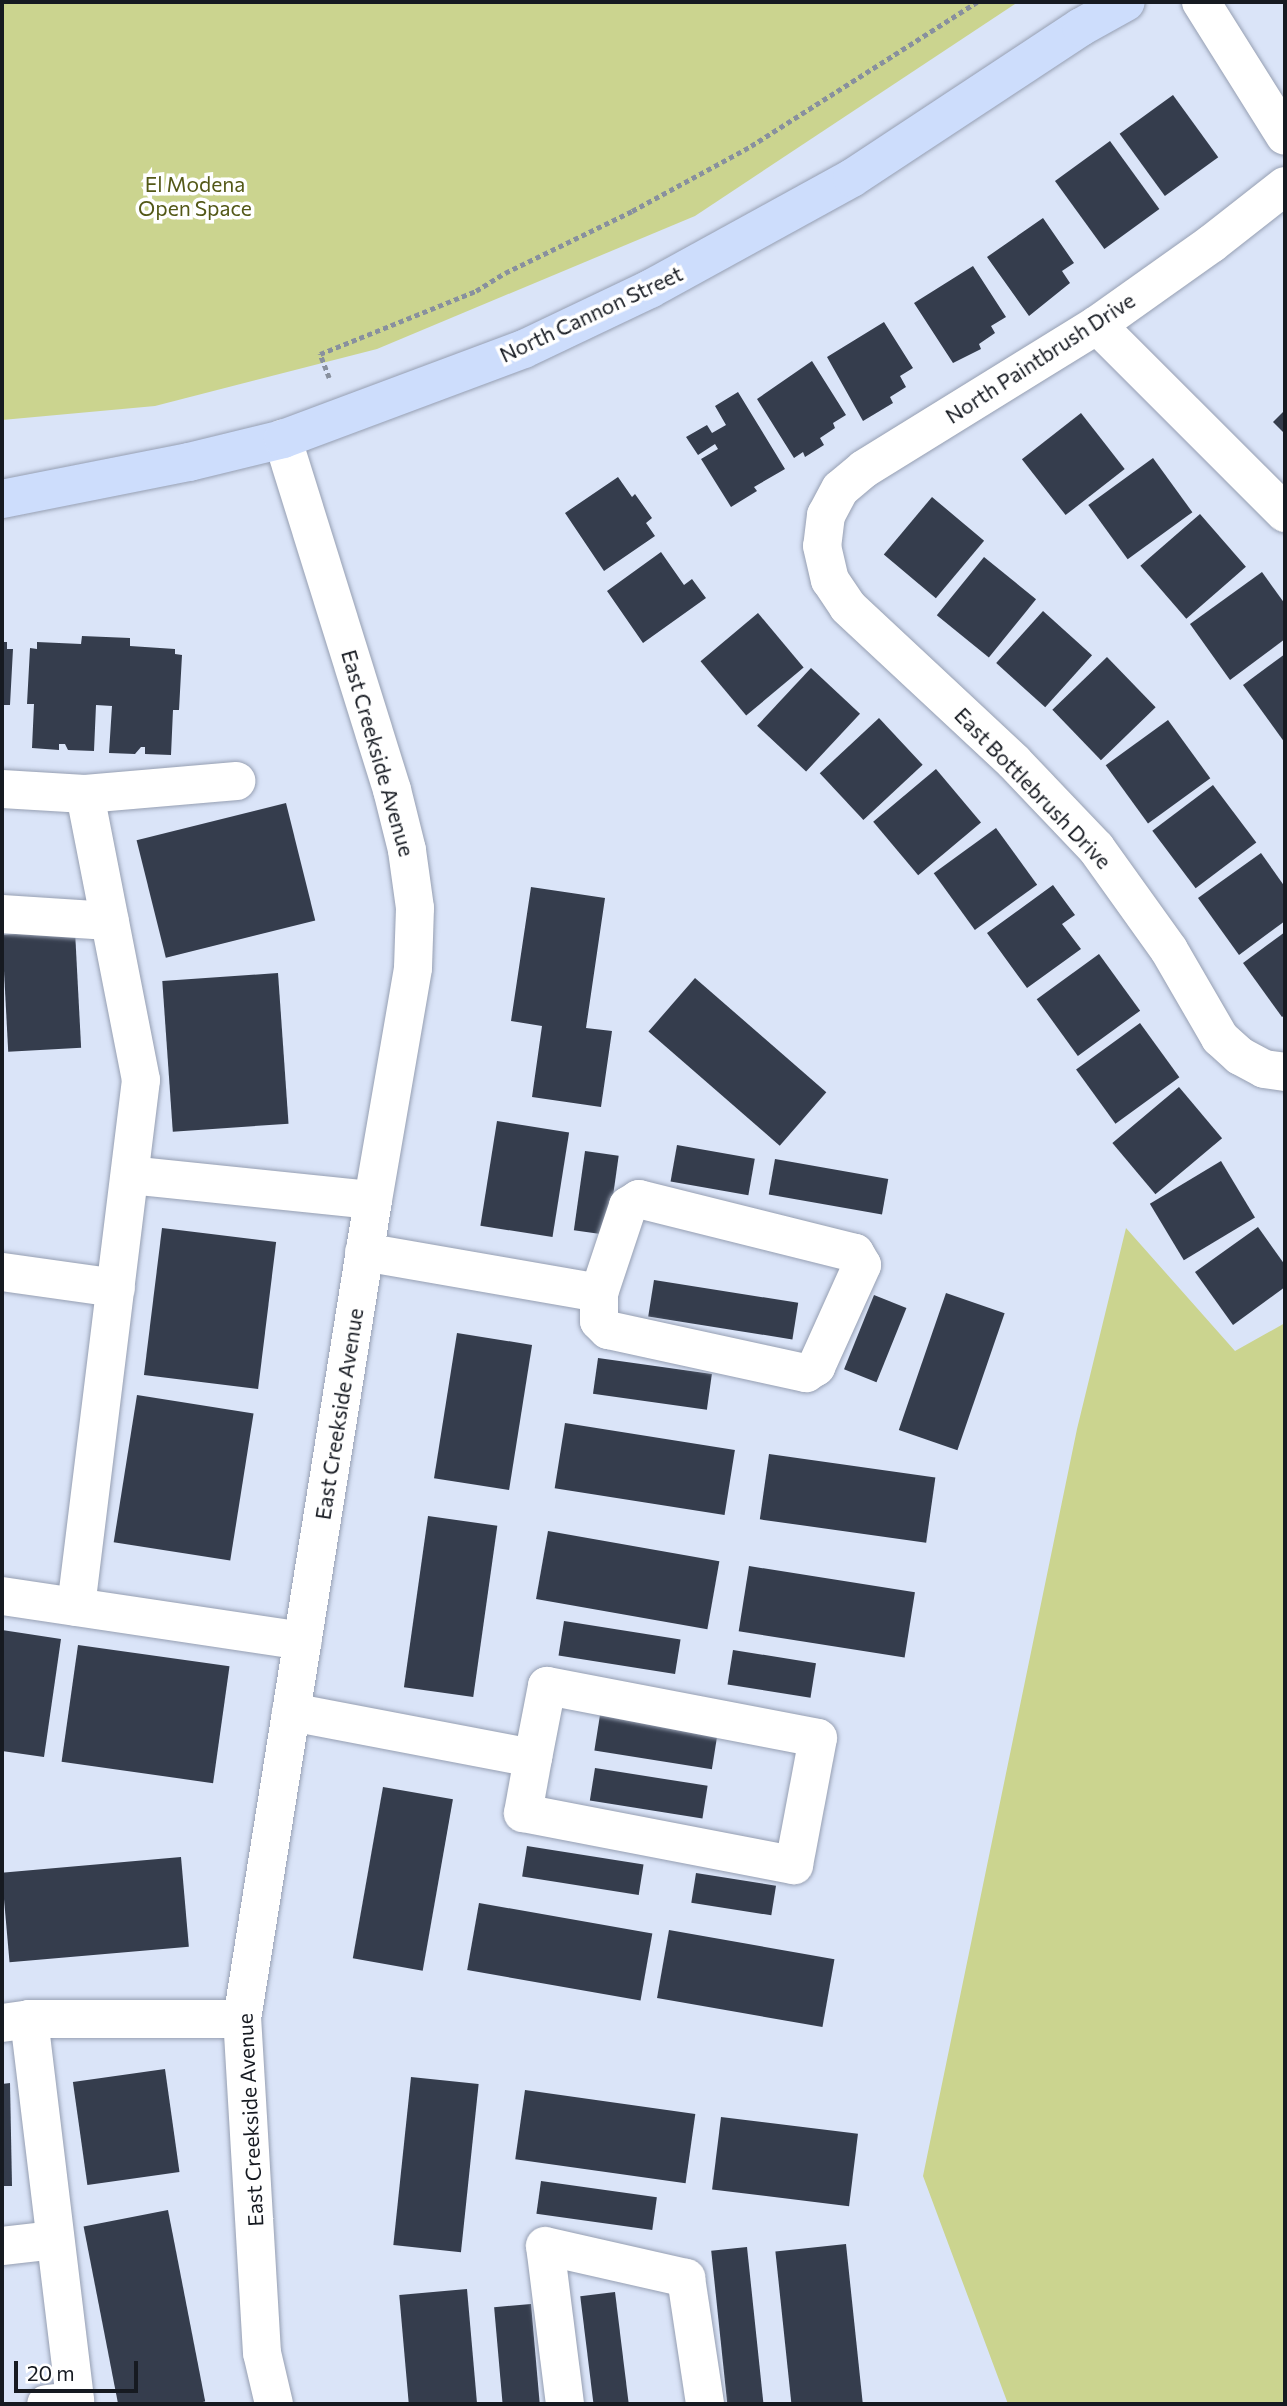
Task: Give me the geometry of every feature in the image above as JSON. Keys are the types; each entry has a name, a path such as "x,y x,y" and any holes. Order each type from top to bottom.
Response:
{"main road":[{"name":"North Cannon Street","path":"2,499 177,465 283,439 524,349 650,289 852,178 1081,27 1126,2"}],"street":[{"path":"1201,2 1285,136"},
{"name":"North Paintbrush Drive","path":"822,546 826,515 840,489 864,470 1097,326 1211,244 1285,186"},
{"path":"1097,326 1285,513"},
{"name":"East Creekside Avenue","path":"274,2404 262,2353 242,2020 373,1200 414,968 415,908 407,850 392,789 283,439"},
{"name":"East Bottlebrush Drive","path":"822,546 830,580 848,607 1014,762 1096,848 1169,950 1220,1038 1240,1056 1275,1070"},
{"path":"2,789 85,794 236,781"},
{"path":"76,1607 141,1080 85,794"},
{"path":"2,914 110,921"},
{"path":"130,1175 373,1200"},
{"path":"639,1199 855,1253 862,1265 816,1367 806,1373 608,1330 599,1321 599,1293 628,1206 639,1199"},
{"path":"365,1252 599,1293"},
{"path":"3,1278 116,1288"},
{"path":"2,1596 303,1641"},
{"path":"547,1686 818,1738 794,1865 523,1813 533,1758 547,1686"},
{"path":"292,1712 533,1758"},
{"path":"46,2404 75,2401 55,2241 15,2021 242,2020"},
{"path":"2,2246 55,2241"},
{"path":"565,2404 545,2246 686,2278 705,2404"}],"path":[{"path":"320,354 476,291 505,273 644,205 751,146 977,2"}],"green space":[{"name":"El Modena Open Space","path":"2,2 1018,2 695,216 377,349 155,406 2,420"},
{"path":"1126,1228 1235,1351 1285,1323 1285,2404 1008,2404 923,2176 1077,1429"}],"building":[{"path":"1173,95 1218,157 1165,196 1120,134"},
{"path":"1110,141 1159,209 1104,249 1055,181"},
{"path":"1043,218 1074,263 1062,271 1070,283 1029,316 987,257"},
{"path":"973,266 1006,317 991,326 995,333 979,344 981,349 953,363 914,303"},
{"path":"884,322 913,368 900,376 906,387 890,397 893,403 863,421 827,357"},
{"path":"812,361 846,415 833,423 835,428 820,438 824,445 805,457 803,452 794,458 757,399"},
{"path":"738,392 785,469 754,487 757,491 731,507 701,459 718,449 715,444 698,455 686,437 707,425 712,433 726,425 715,406"},
{"path":"1285,410 1285,434 1273,422"},
{"path":"1081,413 1125,469 1066,515 1022,459"},
{"path":"1153,458 1192,512 1128,559 1088,505"},
{"path":"618,477 632,497 635,494 652,518 646,523 655,536 604,571 565,513"},
{"path":"932,497 984,541 936,598 884,554"},
{"path":"1200,514 1246,567 1186,619 1140,566"},
{"path":"661,552 684,585 692,579 706,598 643,643 607,591"},
{"path":"984,557 1036,599 989,657 937,615"},
{"path":"1262,572 1285,604 1285,639 1230,680 1190,624"},
{"path":"1043,611 1092,655 1045,707 996,663"},
{"path":"758,613 804,667 746,716 701,661"},
{"path":"82,636 130,638 130,646 175,649 175,654 182,655 179,710 173,710 171,755 145,754 145,747 141,747 135,754 109,753 112,706 96,705 94,751 68,750 65,744 59,744 59,750 32,748 34,704 27,704 30,648 37,649 37,642 81,644"},
{"path":"2,642 7,642 7,649 13,649 10,705 2,705"},
{"path":"1285,654 1285,743 1243,685"},
{"path":"1107,657 1156,707 1101,760 1052,710"},
{"path":"811,668 860,714 806,771 757,726"},
{"path":"879,718 923,765 863,820 820,773"},
{"path":"1168,720 1210,778 1148,824 1106,765"},
{"path":"936,769 981,823 918,875 873,822"},
{"path":"1213,785 1256,843 1196,888 1152,831"},
{"path":"286,803 315,920 166,958 137,840"},
{"path":"996,828 1037,885 975,930 934,873"},
{"path":"1261,853 1285,887 1285,921 1239,955 1198,898"},
{"path":"1053,885 1075,915 1062,924 1081,949 1027,988 987,933"},
{"path":"531,887 605,898 586,1028 612,1031 601,1107 532,1097 542,1026 511,1021"},
{"path":"75,931 81,1048 8,1052 2,935"},
{"path":"1285,932 1285,1015 1282,1017 1243,963"},
{"path":"1099,954 1140,1011 1078,1056 1037,999"},
{"path":"278,973 289,1124 173,1132 162,981"},
{"path":"695,978 826,1092 780,1146 648,1032"},
{"path":"1140,1023 1179,1077 1115,1124 1076,1069"},
{"path":"1179,1087 1222,1138 1155,1194 1112,1143"},
{"path":"497,1121 569,1132 553,1237 480,1226"},
{"path":"677,1145 755,1159 748,1195 671,1181"},
{"path":"585,1151 619,1156 608,1235 574,1230"},
{"path":"775,1159 888,1179 882,1214 769,1194"},
{"path":"1221,1161 1255,1218 1184,1260 1150,1204"},
{"path":"1258,1227 1285,1265 1285,1287 1233,1325 1195,1272"},
{"path":"162,1228 276,1242 258,1389 144,1375"},
{"path":"654,1280 798,1303 792,1339 648,1317"},
{"path":"946,1293 1005,1313 957,1450 899,1430"},
{"path":"874,1295 906,1308 876,1382 844,1369"},
{"path":"457,1333 532,1345 509,1490 434,1478"},
{"path":"598,1358 712,1374 707,1410 593,1394"},
{"path":"137,1395 254,1413 230,1561 114,1542"},
{"path":"565,1423 735,1450 725,1515 555,1488"},
{"path":"769,1454 935,1477 926,1543 760,1519"},
{"path":"428,1516 497,1526 473,1697 404,1687"},
{"path":"548,1531 719,1561 707,1629 536,1599"},
{"path":"749,1566 915,1592 905,1657 739,1631"},
{"path":"564,1621 681,1639 675,1674 559,1656"},
{"path":"2,1630 61,1639 44,1757 2,1751"},
{"path":"78,1645 230,1666 213,1783 62,1762"},
{"path":"733,1650 816,1663 810,1698 728,1685"},
{"path":"600,1715 718,1734 712,1769 594,1751"},
{"path":"595,1768 708,1786 702,1818 590,1801"},
{"path":"383,1787 453,1799 423,1971 353,1958"},
{"path":"527,1846 644,1864 639,1895 522,1877"},
{"path":"181,1857 189,1947 10,1962 2,1873"},
{"path":"696,1873 776,1886 771,1915 691,1903"},
{"path":"479,1903 652,1934 641,2001 467,1970"},
{"path":"669,1930 834,1959 822,2027 657,1998"},
{"path":"165,2069 179,2172 87,2185 73,2082"},
{"path":"411,2077 479,2084 461,2252 393,2245"},
{"path":"10,2083 12,2186 2,2186 2,2084"},
{"path":"525,2090 695,2114 686,2183 515,2159"},
{"path":"721,2117 858,2134 849,2206 712,2189"},
{"path":"541,2181 657,2197 652,2230 536,2214"},
{"path":"168,2210 205,2401 192,2404 118,2404 84,2226"},
{"path":"846,2244 863,2404 791,2404 775,2251"},
{"path":"747,2247 764,2404 727,2404 711,2251"},
{"path":"467,2289 477,2404 409,2404 399,2295"},
{"path":"615,2292 629,2404 593,2404 580,2296"},
{"path":"531,2304 540,2404 503,2404 494,2307"}]}
